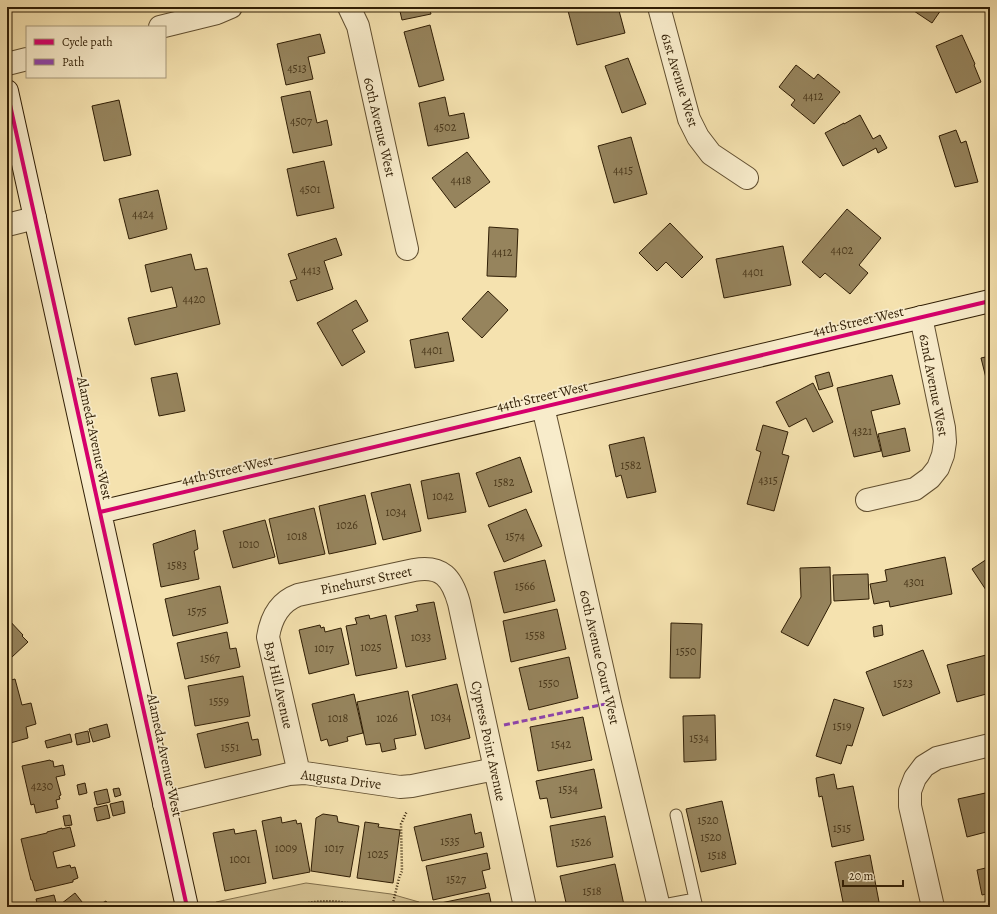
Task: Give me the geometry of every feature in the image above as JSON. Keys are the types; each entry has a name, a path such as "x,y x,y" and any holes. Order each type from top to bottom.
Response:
{"street":[{"path":"164,26 217,13 231,7"},
{"name":"60th Avenue West","path":"349,7 358,26 407,249"},
{"name":"61st Avenue West","path":"659,7 689,119 698,137 711,154 747,178"},
{"path":"7,64 26,59"},
{"name":"Alameda Avenue West","path":"7,92 187,907"},
{"path":"7,225 35,218"},
{"name":"44th Street West","path":"100,512 990,301"},
{"name":"62nd Avenue West","path":"867,500 915,489 930,478 938,468 944,455 944,428 921,317"},
{"name":"60th Avenue Court West","path":"543,407 658,906"},
{"name":"Pinehurst Street","path":"285,602 298,595 423,568 439,572 447,578"},
{"name":"Cypress Point Avenue","path":"447,578 452,585 459,603 525,907"},
{"name":"Bay Hill Avenue","path":"285,602 278,609 273,618 269,628 268,637 299,773"},
{"path":"933,907 910,806 910,791 915,778 924,766 937,758 990,744"},
{"name":"Augusta Drive","path":"164,804 289,774 305,773 400,787 412,786 495,769"}],"lane":[{"path":"658,906 696,903 676,815"}],"path":[{"path":"392,907 402,871 401,824 406,811"},
{"path":"291,907 304,903 328,901 347,903 358,907"}],"shaded area":[{"path":"306,883 391,894 419,902 419,907 218,907 216,902"}],"building":[{"path":"399,7 429,7 431,14 402,20"},
{"path":"567,7 618,7 625,33 577,45"},
{"path":"908,7 943,7 932,23"},
{"path":"430,25 444,80 419,87 404,32"},
{"path":"320,34 325,53 308,57 313,79 286,85 277,44"},
{"path":"962,35 981,82 956,93 936,46"},
{"path":"628,58 646,104 622,113 605,66"},
{"path":"796,65 814,79 818,74 840,92 814,124 791,105 795,100 779,87"},
{"path":"310,91 317,123 327,120 332,145 293,153 281,97"},
{"path":"445,97 449,116 464,113 469,138 428,146 419,103"},
{"path":"119,100 131,155 104,161 92,106"},
{"path":"860,115 873,139 880,135 887,148 878,153 876,148 843,166 825,133"},
{"path":"956,130 961,143 966,141 978,182 955,187 939,136"},
{"path":"631,137 647,194 614,203 598,146"},
{"path":"467,152 490,182 455,208 432,178"},
{"path":"324,161 334,208 297,216 287,169"},
{"path":"158,190 167,229 129,239 119,199"},
{"path":"847,209 881,238 859,265 868,273 850,294 825,273 820,278 802,262"},
{"path":"670,223 703,257 682,278 666,262 657,271 639,253"},
{"path":"489,227 518,229 516,277 487,276"},
{"path":"336,238 342,255 324,261 333,289 297,301 290,281 297,279 288,254"},
{"path":"783,246 791,285 724,298 716,259"},
{"path":"191,254 195,270 207,268 220,324 135,345 128,318 177,307 172,287 151,292 145,265"},
{"path":"488,291 508,310 482,338 462,319"},
{"path":"356,300 368,321 352,330 365,352 342,366 317,323"},
{"path":"448,332 454,361 415,368 410,340"},
{"path":"990,356 990,382 987,382 981,358"},
{"path":"829,372 833,386 819,390 815,376"},
{"path":"177,373 185,411 159,416 151,378"},
{"path":"892,375 900,404 871,411 881,451 854,457 837,388"},
{"path":"813,383 833,422 813,432 806,418 789,427 776,402"},
{"path":"763,425 788,432 782,454 789,456 774,511 747,504 761,452 756,450"},
{"path":"905,428 910,451 883,457 878,434"},
{"path":"644,437 656,492 627,498 621,475 616,477 609,445"},
{"path":"520,457 532,492 489,507 476,473"},
{"path":"459,473 466,512 428,519 421,481"},
{"path":"410,484 421,531 383,540 371,493"},
{"path":"365,495 376,544 329,554 319,506"},
{"path":"314,508 325,554 279,564 269,519"},
{"path":"526,509 542,546 504,562 488,525"},
{"path":"265,520 275,557 233,568 223,531"},
{"path":"195,530 198,549 194,551 199,579 161,587 153,544"},
{"path":"945,557 952,594 890,607 889,601 874,604 870,584 887,581 885,570"},
{"path":"990,557 990,591 988,593 972,569"},
{"path":"545,560 555,601 504,613 494,572"},
{"path":"830,567 831,603 808,646 781,632 801,597 800,568"},
{"path":"868,574 869,599 834,601 833,575"},
{"path":"220,586 228,623 173,636 165,599"},
{"path":"434,602 446,659 406,667 395,616 418,611 416,605"},
{"path":"557,609 566,649 511,662 503,621"},
{"path":"369,615 370,619 386,615 397,668 356,676 346,626 357,624 355,618"},
{"path":"7,618 28,642 12,657 7,652"},
{"path":"671,623 702,624 700,678 670,678"},
{"path":"320,625 321,628 324,627 325,632 341,628 349,664 309,674 299,630"},
{"path":"882,625 883,635 874,637 873,627"},
{"path":"227,632 230,649 236,648 240,667 185,679 177,643"},
{"path":"923,650 940,693 883,716 866,672"},
{"path":"990,654 990,693 957,702 947,665"},
{"path":"569,657 578,698 529,710 519,668"},
{"path":"243,676 250,716 195,726 188,686"},
{"path":"15,679 22,705 31,703 36,724 26,727 28,738 7,744 7,681"},
{"path":"457,684 470,738 425,749 412,695"},
{"path":"408,691 416,735 394,739 396,749 382,752 380,743 366,745 357,702"},
{"path":"354,694 363,733 347,737 348,741 329,746 327,739 321,741 312,704"},
{"path":"834,699 864,708 852,746 847,745 841,764 816,756"},
{"path":"715,715 716,760 684,762 683,716"},
{"path":"583,717 592,760 538,771 530,727"},
{"path":"248,722 252,740 258,739 261,755 205,768 197,734"},
{"path":"107,724 110,737 93,742 89,729"},
{"path":"88,731 90,742 77,745 75,734"},
{"path":"70,734 72,742 47,748 45,741"},
{"path":"50,760 53,761 54,767 63,765 65,775 56,777 61,795 59,796 60,799 56,800 58,808 36,813 34,804 31,805 22,766"},
{"path":"594,769 602,808 551,818 547,798 540,799 536,781"},
{"path":"834,774 837,789 853,786 864,840 832,847 822,796 819,797 816,778"},
{"path":"85,783 87,793 79,795 77,785"},
{"path":"119,788 121,795 115,797 113,789"},
{"path":"107,789 110,802 97,805 94,792"},
{"path":"990,792 990,831 967,837 958,799"},
{"path":"123,801 125,813 113,816 110,804"},
{"path":"722,801 736,864 701,872 686,809"},
{"path":"107,805 110,818 97,821 94,808"},
{"path":"323,814 337,816 338,822 359,826 350,877 311,871 316,818"},
{"path":"471,814 475,834 481,832 484,847 422,861 414,827"},
{"path":"70,815 72,825 65,826 63,816"},
{"path":"605,816 613,857 557,867 550,826"},
{"path":"281,817 282,823 296,820 297,824 301,823 310,872 273,879 262,821"},
{"path":"365,822 379,824 378,827 400,830 393,883 357,878"},
{"path":"70,827 75,846 53,852 57,868 70,865 71,868 75,867 78,878 73,880 73,882 35,891 21,839"},
{"path":"234,829 235,834 256,830 266,883 225,891 213,833"},
{"path":"487,853 490,869 482,871 486,888 433,900 426,866"},
{"path":"870,855 880,907 844,907 835,862"},
{"path":"615,864 624,905 615,907 567,907 560,876"},
{"path":"990,867 990,893 982,895 977,870"},
{"path":"75,893 86,907 57,907"},
{"path":"489,893 492,907 432,907 431,905"},
{"path":"54,895 57,906 38,907 36,899"},
{"path":"106,901 109,907 95,907"}],"marked path":[{"path":"504,725 610,703"}],"cycle path":[{"path":"7,91 187,907"},
{"path":"100,512 990,301"}]}
